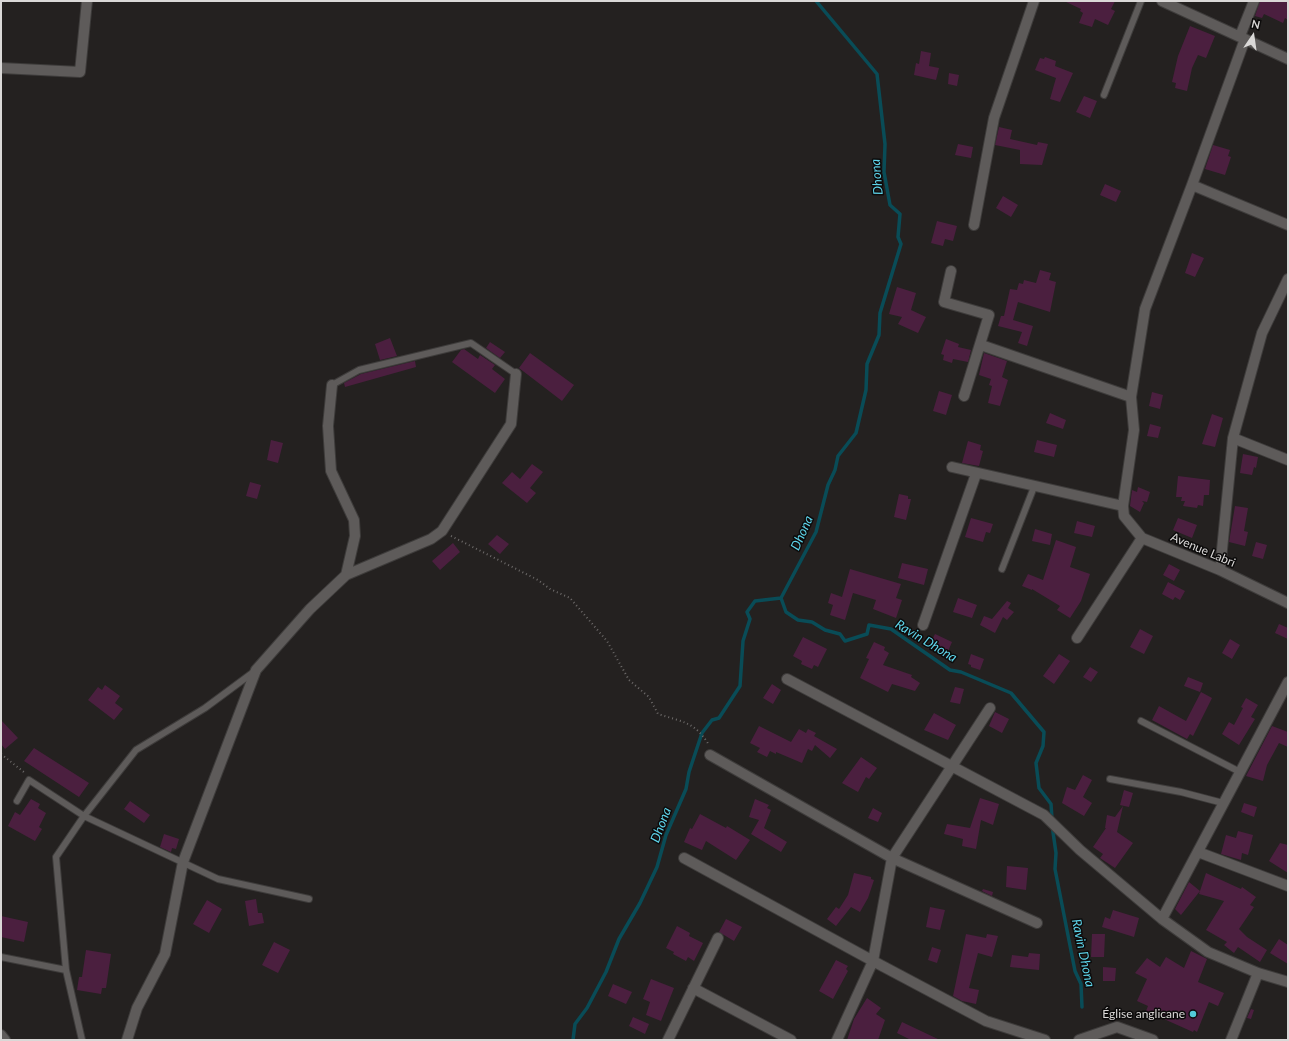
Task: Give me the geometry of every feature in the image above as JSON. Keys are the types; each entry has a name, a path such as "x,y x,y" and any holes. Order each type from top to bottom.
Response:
{"street":[{"path":"1,68 80,72 87,1"},
{"path":"974,225 994,118 1034,1"},
{"path":"1162,1 1288,59"},
{"path":"952,468 1123,506 1134,430 1131,397 1145,309 1192,185 1243,38 1254,1"},
{"path":"1192,185 1288,225"},
{"path":"951,271 944,302 989,315 981,345 964,396"},
{"path":"1220,570 1233,438 1262,333 1288,279"},
{"path":"981,345 1131,397"},
{"path":"127,1040 137,1008 165,954 183,862 256,670 310,609 346,575 431,539 442,531 511,424 516,374"},
{"path":"332,385 328,426 331,471 354,520 354,536 346,575"},
{"path":"1233,438 1288,460"},
{"path":"923,625 976,474"},
{"name":"Avenue Labri","path":"1123,506 1124,516 1142,538 1220,570 1288,603"},
{"path":"1078,638 1142,538"},
{"path":"787,679 1044,815 1080,850 1162,919 1208,952 1258,973 1288,982"},
{"path":"1162,919 1288,682"},
{"path":"837,1040 873,962 892,858 990,708"},
{"path":"710,755 892,858 1036,923"},
{"path":"1198,852 1288,886"},
{"path":"684,858 873,962 986,1021 1045,1040"},
{"path":"668,1040 718,938"},
{"path":"1231,1040 1258,973"},
{"path":"694,988 791,1040"},
{"path":"1079,1040 1117,1027 1153,1040"},
{"path":"1,1035 4,1040"}],"lane":[{"path":"1104,95 1141,1"},
{"path":"332,385 359,370 471,344 516,374"},
{"path":"1002,569 1034,487"},
{"path":"82,1040 66,970 56,857 84,816 136,750 205,708 256,670"},
{"path":"1141,721 1240,772"},
{"path":"1110,779 1181,792 1223,803"},
{"path":"17,801 28,780 84,816 218,879 309,899"},
{"path":"1,957 66,970"}],"path":[{"path":"442,531 538,580 550,589 570,598 608,641 629,680 649,697 658,714 693,725 702,733 710,746 710,755"},
{"path":"1,754 23,770 28,780"}],"building":[{"path":"1064,1 1115,1 1111,9 1115,11 1108,25 1095,19 1092,27 1079,23 1083,13 1080,11 1081,9"},
{"path":"1260,1 1288,1 1288,20 1285,18 1283,23 1264,14 1262,18 1255,16"},
{"path":"1190,26 1215,36 1206,58 1198,55 1192,68 1187,91 1175,88 1176,83 1172,82 1178,56"},
{"path":"921,51 931,53 929,66 939,68 936,80 914,75 916,63 919,64"},
{"path":"1045,57 1056,61 1055,66 1073,73 1060,102 1050,99 1056,78 1035,70 1040,58 1044,59"},
{"path":"949,73 959,75 957,86 948,84"},
{"path":"1084,96 1097,101 1090,118 1076,112"},
{"path":"999,127 1012,130 1010,139 1037,145 1038,142 1048,144 1042,165 1020,164 1020,150 995,145"},
{"path":"958,144 973,147 971,158 955,155"},
{"path":"1213,145 1230,150 1228,156 1231,157 1225,175 1205,169"},
{"path":"1105,184 1121,191 1116,202 1100,195"},
{"path":"1003,196 1018,205 1011,217 996,208"},
{"path":"937,221 957,226 953,241 945,239 943,246 931,243"},
{"path":"1192,253 1204,258 1195,277 1185,273"},
{"path":"1040,270 1051,273 1049,280 1056,282 1050,312 1018,302 1013,320 1033,326 1027,346 1018,343 1022,332 998,326 1001,316 1004,316 1010,289 1017,290 1019,283 1023,284 1024,280 1036,283"},
{"path":"897,287 916,293 911,310 926,317 918,333 898,324 902,317 889,314"},
{"path":"390,338 397,356 380,360 375,344"},
{"path":"946,339 959,344 958,347 971,350 968,362 953,359 952,363 943,360 944,355 941,354"},
{"path":"490,342 505,352 500,358 486,348"},
{"path":"464,349 478,359 480,355 495,365 492,369 505,379 495,393 452,362 461,350"},
{"path":"530,353 574,385 562,401 519,368"},
{"path":"984,353 1007,361 1002,377 1008,380 1000,406 988,403 992,386 989,385 991,379 979,375"},
{"path":"415,361 416,367 345,387 344,383 361,374"},
{"path":"939,391 952,395 946,415 933,411"},
{"path":"1152,392 1163,395 1160,409 1149,406"},
{"path":"1050,413 1066,420 1063,429 1046,423"},
{"path":"1212,414 1223,418 1215,447 1202,444"},
{"path":"1150,424 1161,427 1158,438 1147,436"},
{"path":"271,440 283,443 278,463 267,460"},
{"path":"1037,440 1057,445 1054,457 1034,452"},
{"path":"968,441 981,445 980,450 983,451 979,466 962,463"},
{"path":"1243,454 1258,457 1256,468 1254,467 1252,475 1240,473"},
{"path":"532,464 543,472 530,488 536,493 527,503 502,483 512,472 520,479"},
{"path":"1178,476 1210,480 1209,495 1204,495 1203,506 1198,505 1197,508 1183,506 1185,501 1181,501 1182,497 1176,497"},
{"path":"250,482 261,485 257,499 246,496"},
{"path":"1138,487 1150,492 1147,502 1142,501 1144,503 1140,512 1130,506 1132,490 1137,492"},
{"path":"899,494 908,496 908,499 911,499 906,520 894,517"},
{"path":"1235,506 1248,508 1244,531 1248,532 1245,546 1229,542"},
{"path":"971,518 993,524 990,533 986,532 983,542 965,537"},
{"path":"1178,518 1197,525 1192,538 1173,530"},
{"path":"1077,521 1095,526 1092,537 1074,533"},
{"path":"1035,529 1052,534 1050,545 1032,541"},
{"path":"497,535 509,544 500,554 488,544"},
{"path":"1056,540 1076,547 1070,567 1090,574 1081,601 1070,618 1057,610 1060,606 1032,589 1022,586 1028,574 1043,580"},
{"path":"1256,542 1267,545 1263,559 1252,556"},
{"path":"453,543 460,552 440,570 432,561"},
{"path":"902,563 928,569 924,585 898,578"},
{"path":"1169,564 1180,570 1174,581 1163,575"},
{"path":"850,569 901,584 896,598 902,600 896,618 873,609 876,600 853,593 845,620 830,615 833,605 828,603 831,593 842,597"},
{"path":"1168,582 1185,591 1180,600 1175,597 1173,600 1162,594"},
{"path":"958,598 977,605 972,618 953,612"},
{"path":"1007,601 1011,603 1008,608 1014,612 1007,620 1003,617 995,633 980,625 984,616 992,619"},
{"path":"1279,624 1288,628 1288,639 1275,633"},
{"path":"1140,629 1153,636 1144,654 1130,647"},
{"path":"935,634 952,642 946,656 928,648"},
{"path":"803,637 827,649 818,667 814,665 812,669 801,664 802,661 793,656"},
{"path":"1230,639 1240,645 1232,659 1222,653"},
{"path":"874,642 885,647 884,650 889,653 883,665 912,675 911,677 920,683 915,691 892,684 888,692 860,678 869,659 866,658"},
{"path":"971,654 984,659 980,670 971,667 971,665 968,664"},
{"path":"1059,654 1070,661 1054,684 1043,676"},
{"path":"1090,667 1098,672 1091,682 1083,677"},
{"path":"1188,677 1203,683 1200,692 1184,686"},
{"path":"772,684 781,690 773,704 763,698"},
{"path":"105,685 120,696 115,703 123,709 114,720 88,700 98,687 102,690"},
{"path":"955,687 964,689 960,704 950,702"},
{"path":"1201,692 1212,698 1193,736 1190,734 1187,739 1152,720 1159,706 1186,721"},
{"path":"1246,698 1258,705 1251,717 1255,719 1239,745 1222,734 1229,722 1234,725 1243,708 1241,707"},
{"path":"995,712 1009,719 1002,733 989,726"},
{"path":"934,713 956,725 948,740 924,730"},
{"path":"1,720 18,738 5,749 1,744"},
{"path":"759,726 791,742 799,729 806,733 808,729 816,733 814,736 837,749 830,758 815,745 812,751 808,749 802,763 776,752 776,754 770,751 767,757 757,752 760,748 750,743"},
{"path":"1272,726 1288,732 1288,747 1279,743 1267,765 1263,781 1246,776"},
{"path":"34,748 89,783 79,797 24,761"},
{"path":"861,757 877,768 869,779 866,777 858,792 842,783"},
{"path":"1083,775 1092,780 1083,797 1092,803 1084,816 1062,803 1067,787 1075,790"},
{"path":"1124,790 1133,793 1129,807 1120,805"},
{"path":"980,798 999,804 993,825 981,820 976,849 962,846 963,839 944,834 947,824 970,828"},
{"path":"31,799 40,804 38,808 46,813 39,827 42,829 35,841 8,826 15,812 20,815"},
{"path":"755,799 769,805 767,808 771,810 764,828 787,842 781,852 751,834 759,820 749,817"},
{"path":"130,801 150,815 144,823 124,809"},
{"path":"1244,803 1257,807 1254,817 1241,812"},
{"path":"1123,806 1117,832 1133,843 1115,868 1100,858 1103,854 1093,847 1106,828 1107,815 1115,817"},
{"path":"873,808 882,813 878,822 868,818"},
{"path":"700,814 726,828 727,826 750,840 736,860 706,841 702,850 684,842 690,828 692,829"},
{"path":"1238,831 1253,835 1248,855 1242,853 1241,860 1221,854 1226,835 1236,838"},
{"path":"164,834 179,839 176,849 172,848 171,852 160,847"},
{"path":"1280,843 1288,845 1288,873 1269,861"},
{"path":"1007,866 1028,868 1026,890 1006,887"},
{"path":"854,873 871,877 871,879 874,880 868,898 860,912 851,907 836,926 827,919 836,907 839,909 848,895"},
{"path":"1206,873 1241,889 1242,887 1256,897 1250,905 1254,907 1239,929 1247,937 1267,950 1260,962 1238,947 1234,953 1224,945 1227,942 1206,930 1224,901 1199,894"},
{"path":"1189,882 1200,891 1181,915 1175,909"},
{"path":"983,889 993,892 992,896 982,891"},
{"path":"256,899 258,913 262,913 264,923 249,926 245,901"},
{"path":"207,900 222,909 209,933 193,924"},
{"path":"930,907 945,910 940,930 926,927"},
{"path":"1113,910 1139,918 1134,937 1102,927 1105,917 1110,919"},
{"path":"1,916 28,922 24,942 1,937"},
{"path":"726,919 742,927 734,941 719,932"},
{"path":"677,926 690,933 689,936 703,943 694,961 688,957 686,961 673,954 674,952 666,948"},
{"path":"966,934 986,938 987,934 998,936 992,957 978,953 969,988 979,990 976,1004 962,1001 953,996"},
{"path":"1092,934 1105,934 1104,957 1091,957"},
{"path":"1279,939 1288,945 1288,964 1270,953"},
{"path":"274,942 290,950 278,973 262,965"},
{"path":"932,947 941,950 937,963 928,960"},
{"path":"86,950 111,954 106,988 102,988 101,994 77,990 79,977 82,977"},
{"path":"1191,951 1207,959 1198,982 1224,993 1218,1006 1209,1002 1197,1032 1194,1030 1193,1032 1146,1011 1148,1006 1137,1001 1147,979 1135,973 1147,958 1160,967 1166,957 1184,968"},
{"path":"1029,953 1040,954 1039,970 1010,967 1012,955 1028,957"},
{"path":"836,960 848,966 846,969 848,971 833,999 819,991"},
{"path":"1103,967 1116,968 1115,981 1103,981"},
{"path":"651,979 674,988 661,1021 646,1015 650,1002 643,999"},
{"path":"613,984 632,992 626,1004 608,996"},
{"path":"867,998 881,1008 876,1014 885,1020 878,1040 847,1040 854,1019"},
{"path":"1251,1009 1254,1010 1251,1019 1247,1018"},
{"path":"633,1017 649,1024 645,1034 629,1026"},
{"path":"902,1022 940,1040 911,1040 897,1033"}],"waterway":[{"name":"Dhona","path":"573,1040 575,1024 587,1008 606,972 619,939 640,903 657,867 666,835 686,789 689,772 702,733 712,720 719,718 740,686 743,641 750,619 747,612 755,601 781,598 816,532 828,485 835,470 838,456 856,433 866,390 867,364 879,335 880,313 901,244 898,237 900,214 890,205 884,172 885,144 877,74 816,1"},
{"name":"Ravin Dhona","path":"781,598 786,612 798,620 812,622 825,630 840,634 845,641 867,634 869,625 891,629 950,670 961,672 1011,693 1044,732 1043,746 1036,763 1039,788 1051,804 1052,819"},
{"name":"Ravin Dhona","path":"1052,825 1056,853 1055,869 1075,971 1081,984 1082,1007"}],"place":[{"name":"Église anglicane","path":"1193,1014"}]}
